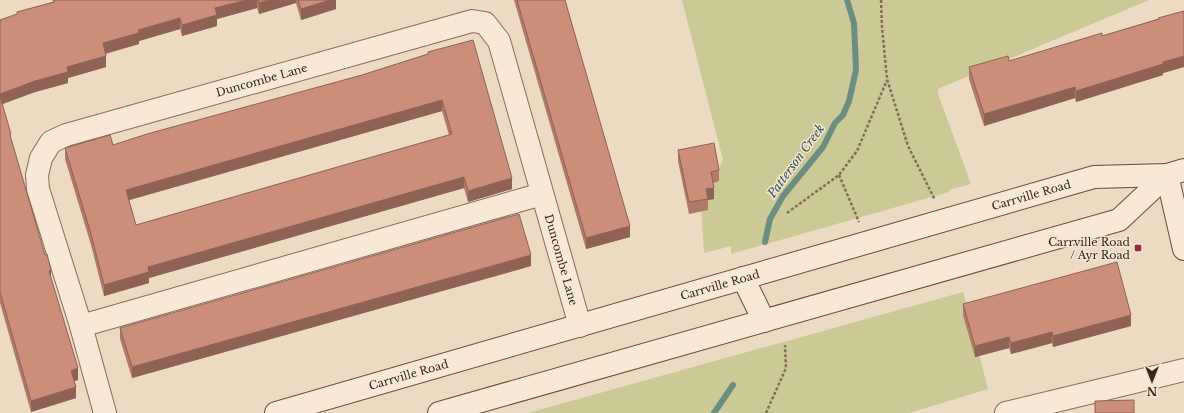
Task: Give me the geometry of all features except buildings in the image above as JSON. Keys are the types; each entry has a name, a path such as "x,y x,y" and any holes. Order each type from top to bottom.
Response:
{"street":[{"name":"Duncombe Lane","path":"105,413 82,326 38,189 37,175 41,158 51,142 74,133 472,21 485,23 499,41 580,326"},
{"path":"1176,172 1184,249"},
{"path":"439,413 1118,220 1176,172"},
{"name":"Carrville Road","path":"276,413 1094,177 1176,172"},
{"path":"82,326 542,194"},
{"path":"743,278 764,321"},
{"path":"1006,413 1184,370"}],"path":[{"path":"881,0 887,79 908,146 937,203"},
{"path":"787,213 839,175 857,151 887,79"},
{"path":"839,175 860,225"},
{"path":"766,413 786,368 785,345"}],"shaded area":[{"path":"682,0 1149,0 938,89 938,94 971,184 949,190 949,192 731,254 731,246 704,253 701,206 723,160"},
{"path":"963,292 988,389 909,413 528,413"}],"waterway":[{"name":"Patterson Creek","path":"765,242 770,219 783,196 823,147 835,123 843,115 849,101 856,70 854,23 847,0"},
{"name":"Patterson Creek","path":"714,413 733,385"}],"place":[{"name":"Carrville Road / Ayr Road","path":"1138,248"}]}
